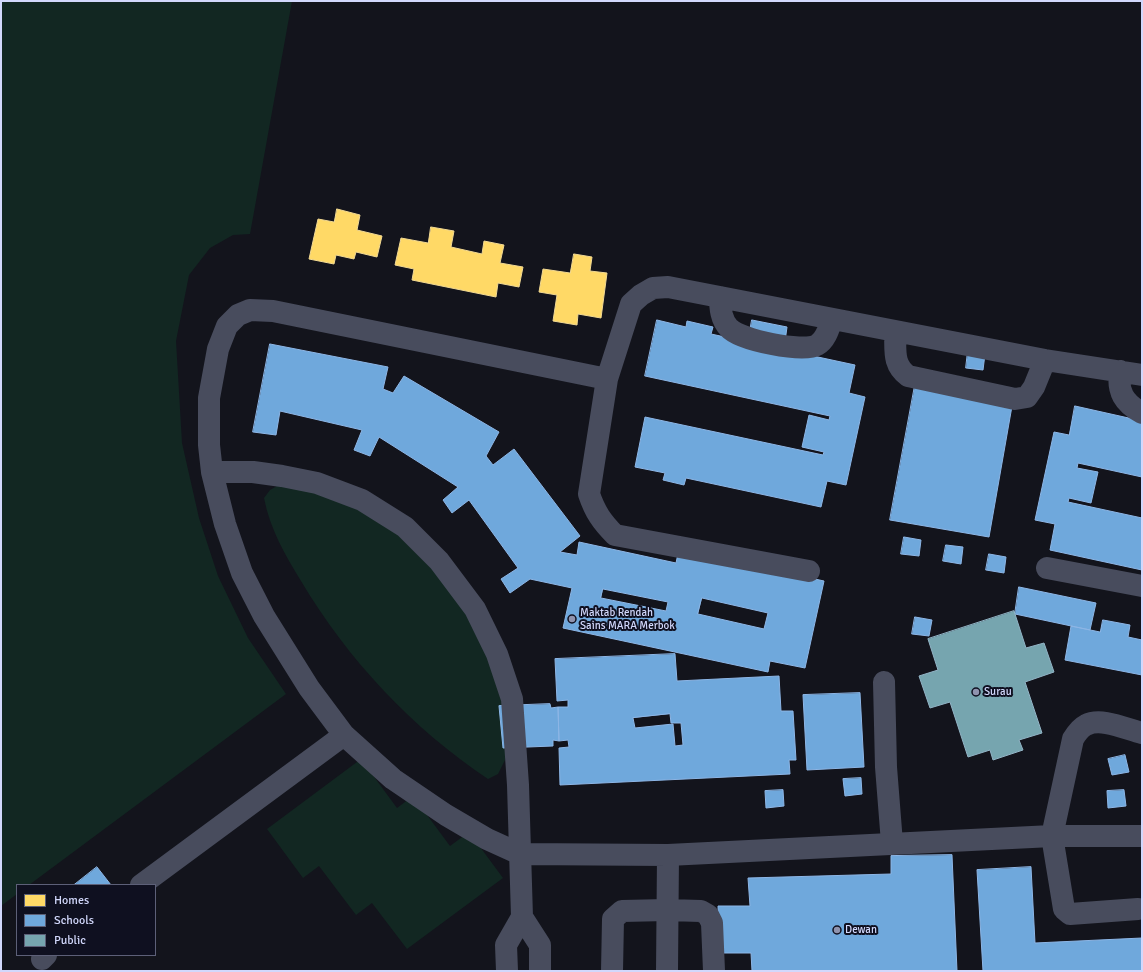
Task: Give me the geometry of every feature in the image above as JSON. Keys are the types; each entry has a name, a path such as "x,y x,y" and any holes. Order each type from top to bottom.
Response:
{"lane":[{"path":"809,571 615,535 594,511 589,494 607,379 631,304 641,295 653,288 668,287 895,332 1046,360 1142,375"},
{"path":"720,297 722,318 729,329 740,336 794,348 808,348 817,345 827,334 832,319"},
{"path":"607,379 273,310 250,310 238,315 227,326 218,349 209,398 209,444 212,472 225,524 242,573 286,653 309,688 344,735 393,779 446,815 487,839 520,854 668,855 1052,836 1142,836"},
{"path":"895,332 896,359 899,370 908,376 1015,399 1027,398 1034,387 1046,360"},
{"path":"1120,372 1118,382 1121,395 1130,406 1142,413"},
{"path":"212,472 253,472 317,483 362,500 405,527 439,561 475,609 497,654 512,699 518,785 522,917 540,945 540,971"},
{"path":"1047,568 1142,586"},
{"path":"884,682 886,767 892,843"},
{"path":"1138,909 1070,914 1064,909 1052,836 1072,739 1079,730 1086,725 1098,722 1142,733"},
{"path":"142,884 344,735"},
{"path":"667,971 668,855"},
{"path":"612,971 613,919 617,914 622,911 667,910 701,911 710,918 712,923 714,971"},
{"path":"507,971 506,945 522,917"}],"green space":[{"path":"1,1 292,1 250,234 233,235 210,248 189,275 176,341 182,443 199,518 218,576 248,638 286,694 30,884 16,884 16,895 1,906"},
{"path":"284,482 352,505 410,541 468,610 505,697 506,758 498,774 488,779 433,738 384,690 339,638 319,610 295,571 274,531 270,520 264,498 270,490"},
{"path":"361,759 397,808 413,796 450,846 469,832 503,878 407,949 372,903 356,915 319,866 303,878 267,829"}],"building: Homes":[{"path":"337,209 360,215 357,230 382,236 377,257 356,252 354,259 336,255 334,264 309,259 318,219 334,222"},
{"path":"431,227 454,231 451,247 482,254 484,241 504,245 500,263 523,267 519,287 498,283 496,297 412,280 414,269 395,265 401,238 428,243"},
{"path":"574,254 592,257 590,271 607,273 601,318 578,314 577,325 553,321 557,295 539,292 543,269 570,273"}],"building: Schools":[{"path":"657,320 686,327 687,321 713,327 711,334 855,365 849,393 865,397 846,485 827,481 821,507 686,478 684,485 663,480 665,473 635,467 645,417 823,455 824,452 802,447 809,415 829,420 830,416 645,376"},
{"path":"752,320 787,327 784,349 748,342"},
{"path":"270,344 388,367 383,389 393,393 404,376 499,432 486,456 493,465 514,449 580,536 560,552 577,555 579,542 676,563 679,549 824,581 805,668 770,661 768,672 563,628 572,588 530,579 510,593 501,579 518,568 469,500 452,513 443,500 458,487 379,437 370,456 354,450 362,430 280,411 276,435 253,432","holes":["603,589 668,602 666,611 601,598","702,598 768,613 764,629 698,614"]},
{"path":"968,351 985,354 983,370 966,368"},
{"path":"918,369 1015,389 989,537 890,520"},
{"path":"1075,406 1142,421 1142,477 1078,463 1077,468 1098,472 1091,503 1069,498 1068,502 1142,518 1142,570 1050,550 1055,524 1035,520 1054,432 1069,435"},
{"path":"904,537 921,540 919,556 901,554"},
{"path":"946,545 963,547 961,564 943,561"},
{"path":"989,554 1006,557 1004,573 986,570"},
{"path":"1019,587 1096,603 1090,630 1015,614"},
{"path":"915,617 932,620 929,636 912,634"},
{"path":"1103,620 1130,625 1128,637 1142,640 1142,675 1065,660 1071,626 1100,632"},
{"path":"675,654 677,681 779,676 781,711 793,711 796,760 789,760 790,774 560,785 559,748 569,747 568,740 559,741 558,707 568,707 568,700 557,701 555,659","holes":["670,714 671,723 681,723 683,745 675,746 673,724 635,728 633,718"]},
{"path":"860,693 864,767 807,770 803,695"},
{"path":"550,704 551,708 558,707 559,741 553,740 553,746 503,748 499,706"},
{"path":"1125,755 1129,772 1112,775 1108,759"},
{"path":"861,778 862,794 845,796 843,779"},
{"path":"783,790 784,806 766,808 765,791"},
{"path":"1124,790 1126,806 1108,808 1107,791"},
{"name":"Dewan","path":"952,855 957,971 752,971 751,953 719,953 718,906 750,906 748,878 891,874 891,856"},
{"path":"97,867 110,884 75,884"},
{"path":"1031,867 1035,943 1142,938 1142,971 983,971 977,870"}],"building: Public":[{"name":"Surau","path":"1014,611 1026,648 1044,643 1054,672 1025,682 1042,733 1019,740 1023,750 993,760 990,750 968,757 950,702 930,708 919,676 938,670 928,639"}],"place":[{"name":"Maktab Rendah Sains MARA Merbok","path":"572,619"},
{"name":"Surau","path":"976,692"},
{"name":"Dewan","path":"837,930"}]}
